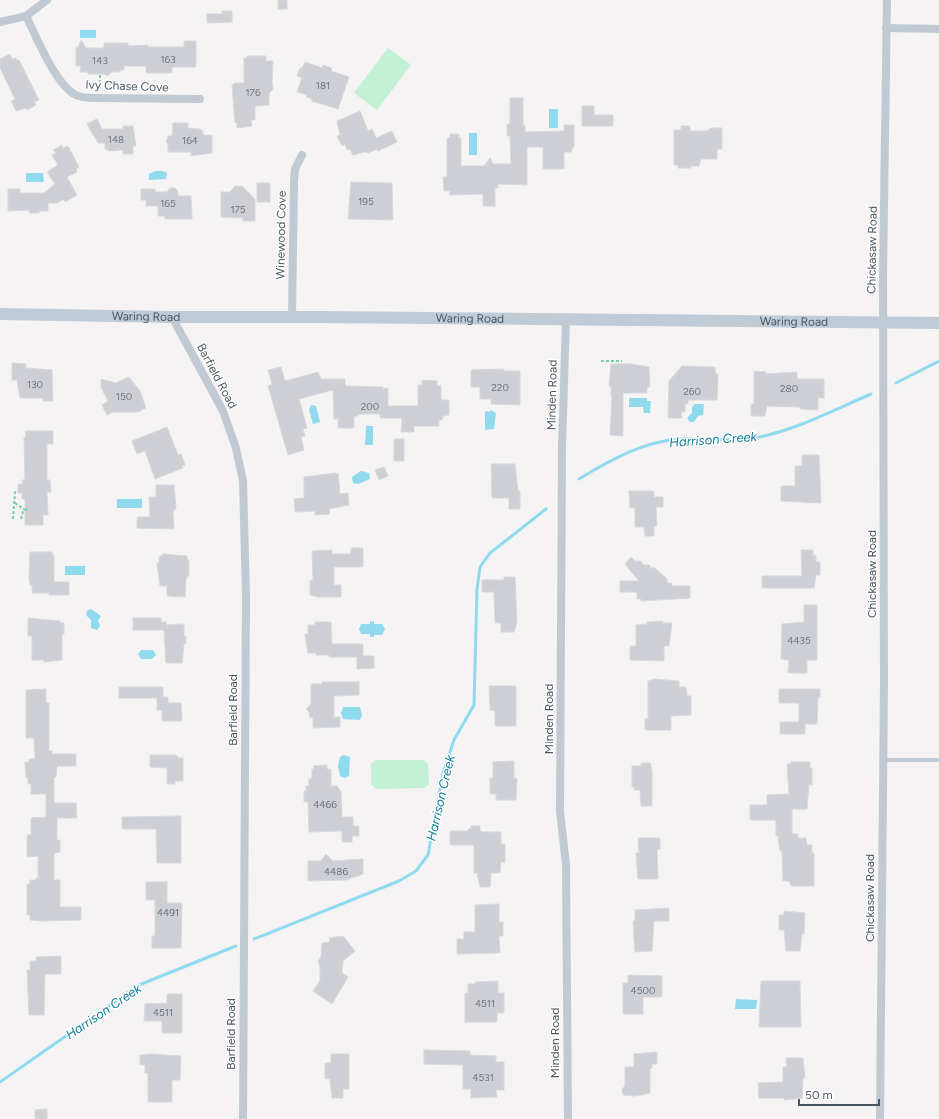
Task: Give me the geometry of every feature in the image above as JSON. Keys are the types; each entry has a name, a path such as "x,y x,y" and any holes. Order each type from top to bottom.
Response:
{"main road":[{"name":"Waring Road","path":"0,314 172,317 939,323"}],"street":[{"path":"0,22 26,16 36,10 47,0"},
{"path":"886,0 886,28 939,29"},
{"name":"Ivy Chase Cove","path":"26,16 55,71 68,89 74,94 81,97 95,98 200,99"},
{"name":"Chickasaw Road","path":"880,1119 883,760 883,322 886,28"},
{"name":"Winewood Cove","path":"292,317 294,181 295,169 302,155"},
{"name":"Barfield Road","path":"172,317 223,411 236,448 244,497 246,596 243,1119"},
{"name":"Minden Road","path":"566,319 562,448 560,811 566,865 568,1119"}],"lane":[{"path":"883,760 939,760"}],"path":[{"path":"100,75 100,92"},
{"path":"601,361 622,361"},
{"path":"13,519 15,492 17,490"},
{"path":"15,502 25,510"},
{"path":"20,519 25,510 28,509"}],"green space":[{"path":"388,48 411,65 377,110 354,93"},
{"path":"375,760 423,760 428,764 429,784 425,788 376,789 371,784 371,764"}],"water":[{"path":"80,30 96,30 96,38 80,38"},
{"path":"549,109 558,109 558,128 549,128"},
{"path":"469,133 477,133 477,155 469,155"},
{"path":"155,171 167,173 166,179 149,180 149,174"},
{"path":"26,173 43,173 44,182 26,182"},
{"path":"629,398 647,398 647,401 651,401 650,413 644,413 643,407 629,407"},
{"path":"695,404 704,404 703,415 698,416 694,422 690,422 687,418 692,413 692,407"},
{"path":"311,405 316,406 320,422 313,424 309,410"},
{"path":"491,410 496,413 494,429 485,430 485,413 486,411 489,412"},
{"path":"366,426 373,426 373,445 365,445"},
{"path":"361,471 369,473 370,479 358,484 353,483 352,477"},
{"path":"117,499 142,499 142,508 117,508"},
{"path":"65,566 85,566 85,575 65,575"},
{"path":"91,609 101,616 98,621 100,626 97,630 91,628 91,620 86,615 87,611"},
{"path":"374,621 374,624 382,624 385,629 382,635 374,635 374,637 370,637 370,634 361,634 359,629 361,624 370,624 370,622"},
{"path":"141,650 153,650 156,655 152,659 141,659 138,654"},
{"path":"343,707 360,707 362,715 360,720 343,719 341,713"},
{"path":"344,755 350,757 349,776 345,778 340,776 338,766 340,757"},
{"path":"736,999 757,1000 756,1009 735,1009"}],"building":[{"path":"278,0 287,0 287,9 278,9"},
{"path":"222,11 232,11 232,22 207,23 207,14 222,14"},
{"path":"81,40 86,48 104,48 104,43 128,43 128,46 148,45 148,47 184,47 184,41 196,41 196,63 195,67 172,67 172,73 146,73 146,66 124,66 124,70 120,70 120,72 112,72 107,76 105,74 88,74 88,72 80,72 81,66 76,66 76,47 78,47"},
{"path":"10,54 12,59 16,58 17,61 19,60 39,100 34,102 36,105 27,110 26,108 16,111 11,101 15,99 0,68 0,59"},
{"path":"247,56 266,56 266,61 273,61 273,89 269,93 269,105 255,106 255,120 251,120 252,126 237,128 237,123 235,123 232,85 235,83 244,83 244,58 247,58"},
{"path":"305,62 322,68 323,65 332,68 331,71 349,77 338,109 312,101 312,99 306,97 307,95 297,92 302,78 297,76 300,68 302,68"},
{"path":"510,98 523,98 523,125 525,125 525,132 564,131 564,125 574,125 574,147 572,148 572,152 564,152 564,169 543,169 543,147 527,147 527,185 498,184 498,188 495,188 495,206 483,206 483,194 450,195 450,191 444,191 443,177 447,177 447,138 450,138 450,134 459,134 459,138 461,138 461,166 484,166 490,158 493,164 511,164 510,136 507,136 507,124 510,124"},
{"path":"582,106 594,106 594,115 613,115 613,126 582,126"},
{"path":"360,111 368,131 372,129 376,138 392,131 397,142 378,151 377,149 368,153 365,152 353,155 350,149 347,150 345,144 342,146 337,136 340,135 337,121"},
{"path":"97,119 102,129 123,129 123,126 133,126 136,146 133,146 133,154 123,154 123,150 109,151 105,149 105,143 98,143 87,124"},
{"path":"173,123 188,123 188,128 200,129 203,131 203,135 212,135 212,153 191,156 191,152 168,152 168,144 166,142 168,136 172,136"},
{"path":"681,126 690,126 690,131 707,131 711,128 722,128 722,149 717,149 717,159 701,159 699,166 691,166 691,168 678,168 678,165 674,165 674,130 681,130"},
{"path":"62,145 63,148 68,146 79,167 76,169 77,172 67,177 77,195 65,202 64,199 57,203 48,203 48,211 30,213 28,210 8,211 8,189 20,189 20,193 44,193 55,184 47,172 58,165 52,155 56,153 53,150"},
{"path":"351,182 392,183 393,220 348,219"},
{"path":"257,183 270,183 270,202 257,202"},
{"path":"235,186 242,186 255,199 255,221 243,221 243,218 221,217 221,192 230,192"},
{"path":"170,188 175,188 178,191 178,196 191,196 192,219 165,219 165,216 158,216 158,206 146,206 146,200 141,200 141,189 155,189 155,192 167,192"},
{"path":"12,363 26,364 26,368 52,370 53,401 43,401 43,398 20,398 17,380 12,380"},
{"path":"611,364 632,364 649,367 650,387 647,387 647,393 623,393 623,436 610,435 612,396 611,386 609,386"},
{"path":"682,366 715,367 715,372 718,375 717,400 688,400 688,404 685,404 685,412 681,412 682,418 668,418 669,381"},
{"path":"281,367 285,381 318,372 321,379 345,379 345,386 383,387 383,389 388,388 388,406 418,406 418,385 422,385 422,380 437,381 437,386 441,385 441,400 449,400 449,415 443,416 442,420 439,420 439,426 414,426 414,432 401,432 402,418 380,418 380,414 361,414 354,417 354,428 338,428 338,419 334,419 333,390 299,399 307,428 303,429 305,436 301,437 304,450 288,455 268,386 272,384 268,370"},
{"path":"504,369 504,371 520,371 520,405 491,404 491,399 480,399 480,387 471,387 471,370"},
{"path":"754,371 766,372 766,374 797,372 797,379 824,379 824,398 818,398 818,410 800,409 800,407 767,406 765,416 751,416 751,404 754,404"},
{"path":"129,377 140,391 146,408 138,412 113,412 107,415 102,405 108,401 101,387 101,379 116,383"},
{"path":"167,427 178,455 181,454 185,465 182,466 183,468 155,479 145,451 137,454 132,441"},
{"path":"25,431 53,431 53,444 47,444 47,480 50,480 51,492 47,492 48,515 43,515 43,525 25,525 25,499 22,499 22,493 18,493 18,484 23,484 22,480 25,480"},
{"path":"394,439 404,439 404,461 394,461"},
{"path":"802,455 819,455 821,503 781,501 781,486 795,486 795,466 802,466"},
{"path":"491,464 515,464 518,491 520,491 520,509 509,509 509,498 492,498"},
{"path":"384,467 388,476 379,480 375,470"},
{"path":"335,473 338,474 340,494 348,493 349,505 329,509 330,514 315,515 315,511 295,512 294,499 304,498 304,477"},
{"path":"156,485 174,485 176,508 173,512 174,529 137,528 137,517 150,517 149,497 156,497"},
{"path":"629,491 654,491 654,497 663,497 663,507 656,507 657,526 654,526 654,536 645,536 644,527 635,527 635,508 630,508"},
{"path":"351,548 363,548 363,567 334,567 334,585 341,585 341,597 318,597 310,595 310,580 313,580 312,551 332,550 332,554 351,554"},
{"path":"801,550 813,550 813,556 816,555 816,562 820,562 820,575 816,575 814,588 762,588 762,576 802,576"},
{"path":"30,552 52,552 52,555 54,555 54,582 69,582 69,595 32,593 32,585 30,585 29,577"},
{"path":"163,554 187,556 187,560 189,560 189,576 187,576 186,580 185,597 167,596 167,586 160,586 157,563 159,563 159,557"},
{"path":"631,557 635,561 640,561 644,565 650,565 650,568 655,568 667,579 667,583 672,583 672,586 690,586 690,598 641,601 641,599 637,599 637,593 620,592 620,581 639,581 625,564"},
{"path":"504,577 515,577 517,623 514,632 501,632 501,623 495,623 494,592 482,592 482,580 504,580"},
{"path":"804,605 817,605 817,660 807,660 807,673 788,673 789,660 781,659 782,624 804,622"},
{"path":"28,618 60,621 60,623 64,623 64,634 62,634 62,660 44,662 43,660 32,660 32,636 28,636"},
{"path":"133,618 161,618 161,622 166,622 166,625 184,624 186,644 184,644 182,663 166,663 164,630 133,630"},
{"path":"663,621 663,623 672,623 669,646 664,646 664,661 630,660 630,646 636,646 636,625 647,624 647,622"},
{"path":"315,622 331,622 332,644 363,644 363,656 374,656 374,668 357,669 357,657 329,657 329,655 316,655 316,653 308,653 305,634 308,634 308,625 315,625"},
{"path":"655,679 679,681 679,687 686,687 687,696 691,696 691,715 671,716 671,730 645,730 645,719 648,719 648,681"},
{"path":"322,682 359,682 359,695 334,696 334,717 340,717 340,727 313,728 313,718 310,717 309,712 306,709 311,704 311,684 322,684"},
{"path":"489,686 516,686 516,726 495,726 495,711 490,710"},
{"path":"119,687 163,687 163,697 168,697 168,703 181,703 182,721 162,721 162,710 157,710 157,698 119,698"},
{"path":"46,689 46,703 49,703 49,751 52,751 52,754 76,754 76,766 57,766 56,777 54,777 54,803 76,803 77,818 57,818 57,840 60,840 60,852 54,853 54,880 60,880 60,907 81,907 81,920 30,920 30,915 27,915 27,884 30,884 30,880 36,880 36,878 38,878 38,856 27,857 27,836 31,834 31,818 46,817 46,794 31,794 31,784 28,784 28,777 26,777 25,762 29,762 29,759 35,759 34,738 26,738 26,690"},
{"path":"779,689 820,689 820,697 818,697 817,724 805,724 805,734 780,734 780,722 799,722 799,703 779,703"},
{"path":"150,755 176,755 178,758 183,758 183,781 175,781 175,784 167,784 167,768 150,767"},
{"path":"514,761 514,778 517,779 516,800 496,800 496,794 490,794 490,778 493,778 493,762"},
{"path":"791,762 810,762 810,768 812,768 812,785 809,784 807,809 792,809 792,834 798,834 798,838 806,838 807,845 812,845 812,853 814,853 814,886 791,886 789,881 783,881 782,851 780,851 778,836 776,836 776,820 750,820 750,805 767,805 767,795 789,794 787,764 791,764"},
{"path":"641,763 650,763 652,771 652,806 641,806 640,790 634,790 634,787 632,787 632,766 641,766"},
{"path":"327,765 327,769 331,769 331,786 337,786 341,792 342,817 353,817 353,826 359,826 359,836 352,836 352,842 342,842 342,831 309,832 308,802 304,802 304,791 306,791 306,786 309,786 309,779 312,779 312,769 314,769 314,766"},
{"path":"181,816 181,863 157,863 156,829 122,829 122,817"},
{"path":"471,826 480,826 480,831 484,832 501,832 501,844 505,844 505,863 501,861 500,873 491,873 490,887 480,887 477,873 474,873 474,845 450,845 450,831 468,831 468,829 471,829"},
{"path":"638,838 660,838 660,849 657,849 658,879 638,879 636,853 639,853"},
{"path":"326,854 333,861 363,859 363,874 346,880 308,881 308,861 321,861"},
{"path":"146,882 167,882 167,903 182,903 181,948 152,948 152,936 155,936 155,900 146,900"},
{"path":"499,904 499,922 503,922 503,936 499,936 500,953 457,954 457,939 464,939 464,932 475,932 475,905"},
{"path":"669,908 669,921 654,921 652,951 635,952 633,921 635,921 635,910"},
{"path":"784,911 805,913 804,934 802,934 800,951 786,951 784,930 779,930 779,915 784,915"},
{"path":"343,936 355,951 343,961 342,973 348,977 332,1004 313,991 320,981 320,967 318,961 321,957 322,943 330,942 329,938"},
{"path":"61,956 61,974 45,974 44,1015 29,1015 27,970 30,970 30,961 36,961 36,957"},
{"path":"628,975 662,976 662,997 643,997 643,1014 623,1014 623,983 628,983"},
{"path":"498,981 498,993 504,993 504,1013 497,1013 497,1022 465,1022 465,993 468,993 468,984"},
{"path":"761,981 800,981 801,1027 759,1027"},
{"path":"167,994 182,994 182,1033 162,1033 162,1021 144,1021 145,1004 167,1003"},
{"path":"424,1050 470,1051 470,1055 496,1056 496,1062 504,1062 504,1090 496,1090 497,1097 471,1098 471,1089 463,1089 463,1065 424,1064"},
{"path":"657,1052 657,1064 652,1064 652,1068 650,1068 650,1093 635,1096 623,1095 622,1089 625,1086 625,1067 634,1067 634,1054"},
{"path":"151,1054 181,1056 180,1080 172,1080 172,1102 148,1102 148,1073 145,1073 145,1065 140,1065 140,1055"},
{"path":"331,1054 349,1054 349,1089 343,1089 343,1098 332,1098 330,1079 325,1079 325,1063 331,1063"},
{"path":"786,1058 803,1058 805,1078 803,1078 802,1098 785,1100 783,1098 759,1098 758,1083 783,1082 783,1067 787,1067"},
{"path":"47,1109 47,1119 35,1119 35,1110"}],"waterway":[{"name":"Harrison Creek","path":"896,383 939,361"},
{"name":"Harrison Creek","path":"579,479 615,459 654,443 681,439 745,439 769,435 814,419 871,394"},
{"name":"Harrison Creek","path":"254,939 399,881 416,871 428,855 443,773 454,740 474,705 477,589 480,567 490,553 546,509"},
{"name":"Harrison Creek","path":"0,1082 139,985 236,946"}]}
